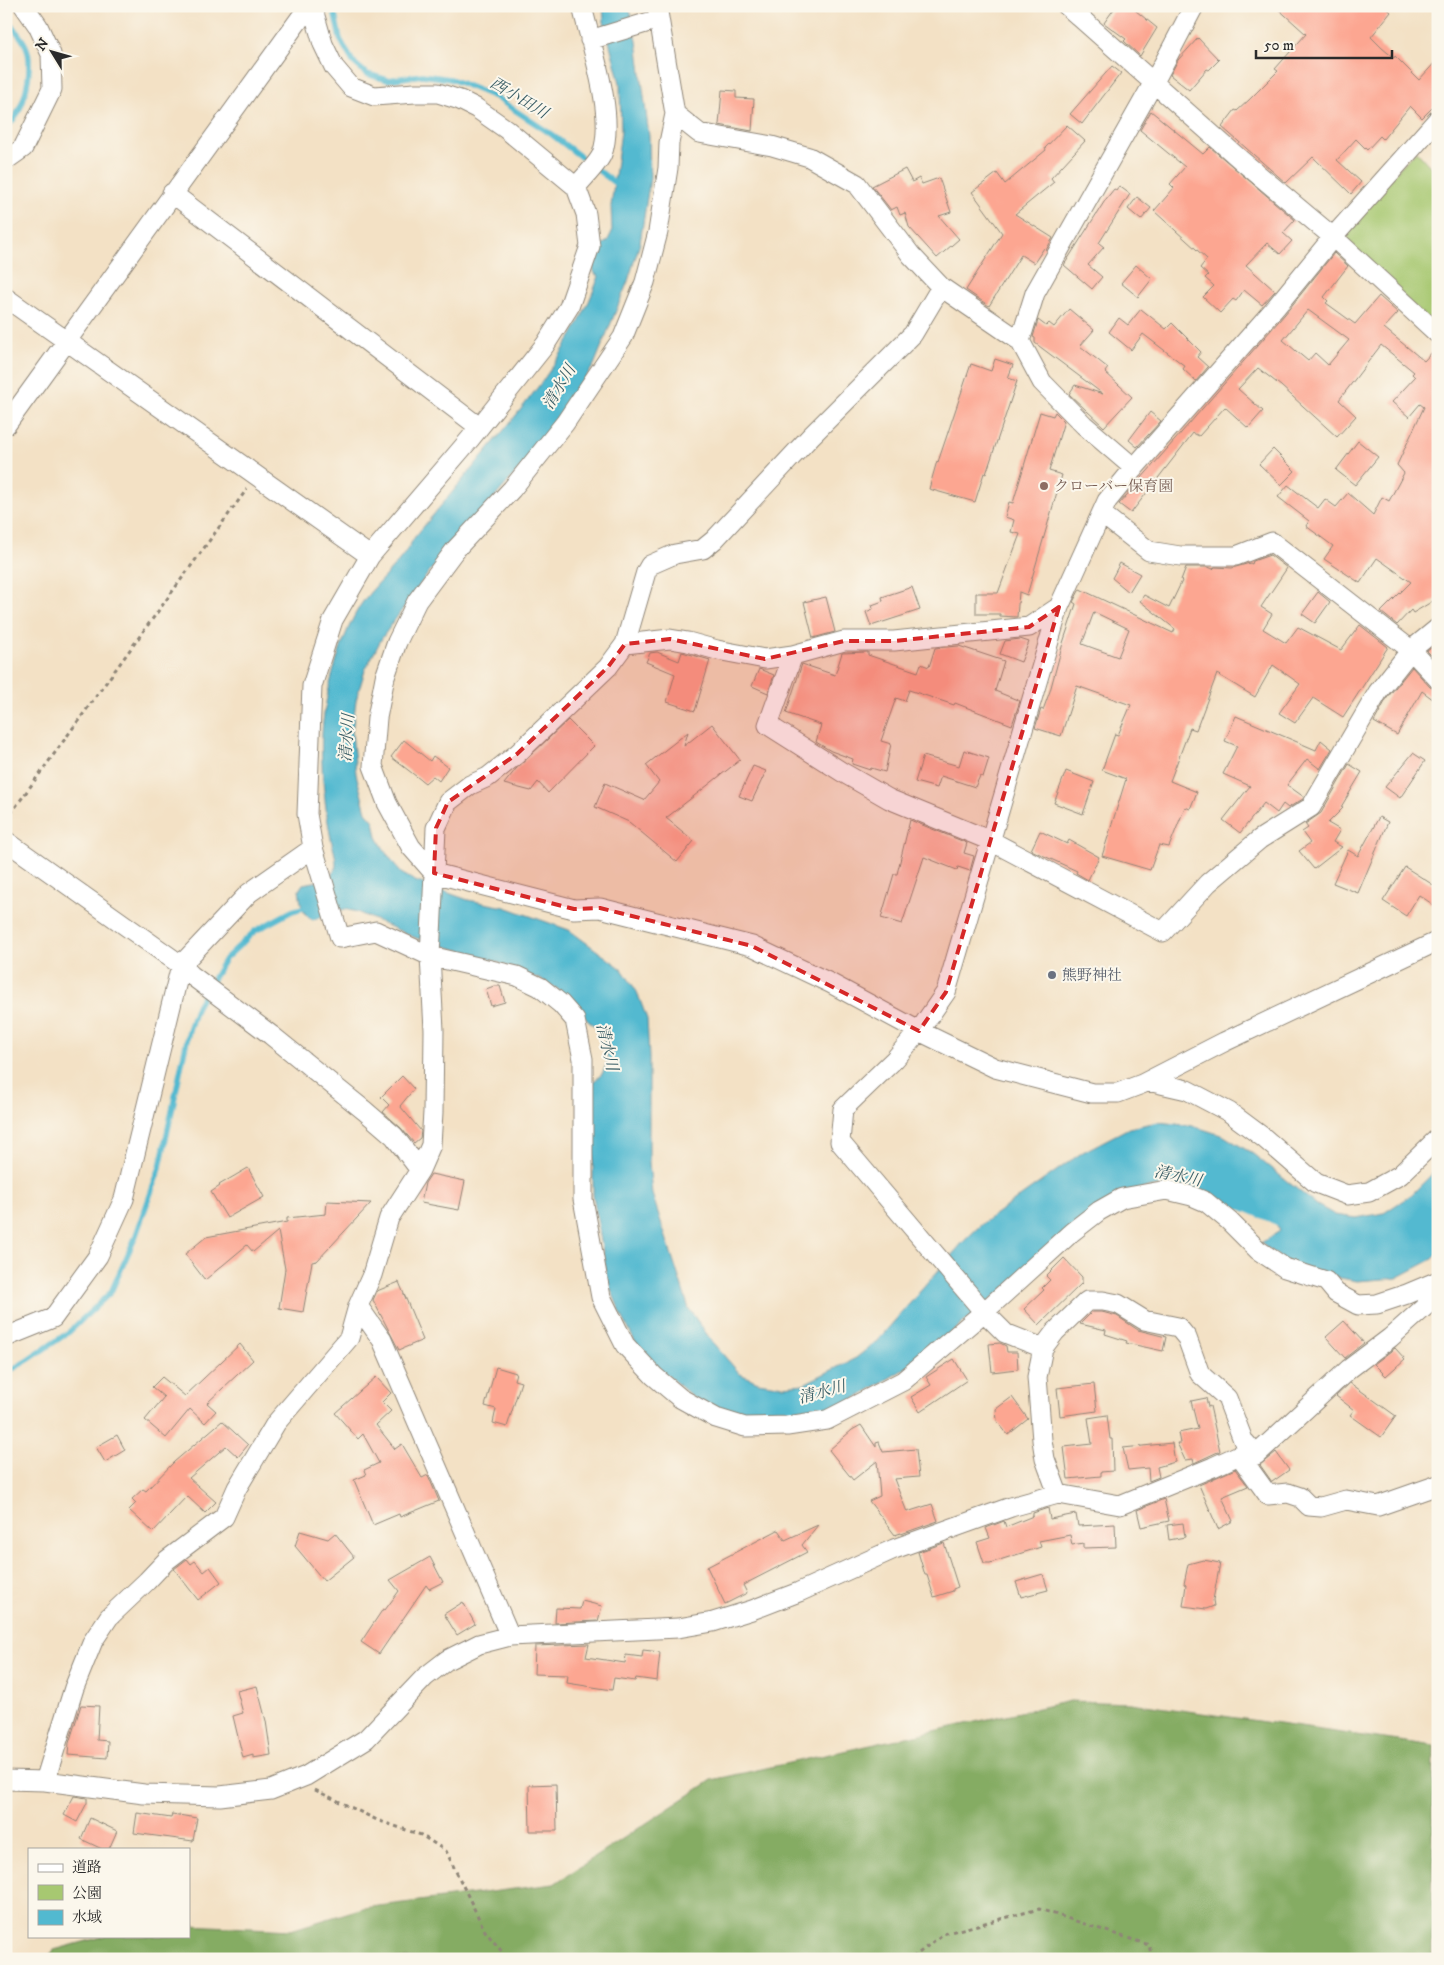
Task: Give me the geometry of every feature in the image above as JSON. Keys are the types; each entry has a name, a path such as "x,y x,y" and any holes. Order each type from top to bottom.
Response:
{"street":[{"path":"6,160 23,148 52,89 51,54 38,26 24,6"},
{"path":"310,6 326,52 334,67 351,87 374,96 438,93 460,100 476,108 506,129 576,187 586,214 590,246 569,307 545,345 370,556 333,620 312,686 307,814 313,848 340,938 376,931 430,956 517,976 540,987 562,1004 575,1020 583,1059 584,1199 601,1296 625,1345 654,1376 680,1398 716,1418 744,1427 787,1426 827,1420 903,1381 984,1312 1072,1232 1099,1211 1122,1198 1167,1190 1192,1196 1206,1202 1229,1221 1258,1250 1285,1268 1326,1281 1336,1293 1358,1305 1377,1304 1407,1294 1438,1280"},
{"path":"6,425 172,193 310,6"},
{"path":"576,187 602,155 605,136 606,105 582,6"},
{"path":"1067,6 1242,161 1333,237 1438,334"},
{"path":"1020,341 1035,293 1154,82 1194,6"},
{"path":"590,40 658,13 675,114 669,142 668,168 658,232 645,282 623,337 565,423 512,489 455,550 417,601 397,642 385,677 377,718 373,766 387,803 411,847 434,872 574,909 600,908 752,946 830,983 919,1032 995,1068 1092,1093 1118,1093 1148,1081 1224,1042 1438,941"},
{"path":"675,114 699,133 772,146 809,157 856,184 910,255 941,287 1020,341 1042,382 1084,425 1134,468"},
{"path":"1043,1348 1005,1333 984,1312 840,1142 843,1109 895,1059 919,1032 946,992 1059,607 1108,502 1134,468 1276,307 1333,237 1438,119"},
{"path":"172,193 479,426"},
{"path":"45,1781 74,1688 93,1641 109,1617 167,1560 224,1517 237,1488 276,1423 349,1338 358,1306 372,1275 389,1218 420,1170 431,1145 434,1112 434,1030 430,956 436,828 448,802 470,785 488,777 517,754 608,667 625,644 646,572 650,565 675,554 703,549 714,540 811,436 913,334 941,287"},
{"path":"6,298 370,556"},
{"path":"1102,514 1149,551 1172,555 1236,556 1272,542 1411,650 1438,679"},
{"path":"625,644 670,639 764,659 792,655 844,641 894,641 1029,627 1059,607"},
{"path":"792,655 768,725 842,772 888,798 990,841 1163,932 1208,883 1260,839 1311,807 1378,692 1411,650 1438,628"},
{"path":"6,841 186,970 272,1035 394,1136 420,1170"},
{"path":"6,1336 53,1318 98,1256 124,1199 186,970 249,893 313,848"},
{"path":"1148,1081 1187,1090 1229,1112 1264,1138 1316,1183 1347,1194 1369,1192 1400,1175 1438,1138"},
{"path":"6,1780 45,1781 144,1794 220,1796 271,1790 306,1776 366,1739 425,1677 447,1660 479,1644 510,1636 678,1628 713,1622 752,1610 799,1592 846,1569 907,1544 1011,1507 1058,1494 1120,1505 1248,1455 1349,1369 1390,1338 1438,1295"},
{"path":"1058,1494 1045,1459 1037,1377 1043,1348 1055,1332 1087,1301 1103,1301 1118,1304 1144,1320 1178,1327 1187,1338 1200,1374 1227,1398 1248,1455 1268,1495 1288,1493 1300,1497 1309,1506 1321,1507 1346,1500 1378,1506 1438,1485"},
{"path":"358,1306 382,1340 510,1636"}],"path":[{"path":"6,820 256,476"},
{"path":"294,1780 377,1820 421,1835 446,1851 486,1931 508,1959"},
{"path":"915,1959 915,1956 943,1934 1039,1909 1148,1945 1152,1959"}],"highlighted area":[{"path":"1059,607 946,992 919,1031 752,946 600,908 574,909 434,873 436,828 448,802 517,754 608,667 625,644 670,639 765,659 844,641 894,641 1029,627"}],"green space":[{"path":"1416,151 1438,175 1438,328 1333,237"},
{"path":"1070,1701 1131,1703 1434,1746 1432,1959 46,1959 54,1950 98,1938 190,1938 190,1925 291,1930 363,1908 554,1884 712,1780"}],"water":[{"path":"603,6 629,6 637,41 649,136 650,178 640,243 628,281 594,365 530,457 429,572 382,638 365,670 356,700 352,732 356,774 366,812 374,821 377,837 385,851 401,873 415,881 468,900 505,907 569,930 622,969 637,992 647,1019 649,1162 652,1194 689,1309 713,1343 740,1374 758,1382 783,1386 804,1384 856,1358 877,1341 964,1241 983,1223 1083,1152 1129,1128 1158,1122 1193,1126 1224,1136 1253,1154 1317,1205 1335,1215 1356,1218 1384,1213 1411,1195 1438,1168 1438,1254 1433,1259 1397,1278 1357,1281 1319,1274 1282,1259 1261,1243 1280,1231 1271,1214 1242,1185 1219,1174 1189,1168 1152,1177 1157,1186 1119,1194 916,1362 846,1404 802,1417 767,1422 734,1417 700,1403 640,1352 608,1282 593,1195 593,1082 602,1074 608,1061 604,1038 596,1027 559,990 544,981 487,958 416,938 357,912 345,909 313,920 306,915 302,908 299,890 303,884 320,881 332,875 336,865 324,786 322,733 330,683 348,628 370,592 397,563 414,538 538,387 566,346 589,301 599,276 595,274 593,268 598,246 607,242 612,232 611,206 621,131 620,83 604,22"}],"building":[{"path":"1116,6 1130,6 1157,28 1140,56 1124,41 1126,39 1104,23"},
{"path":"1275,6 1384,6 1391,12 1371,37 1382,48 1394,58 1395,56 1419,80 1438,59 1438,102 1422,118 1410,106 1383,139 1380,136 1367,150 1356,139 1337,160 1361,182 1351,194 1313,157 1286,183 1222,127 1235,110 1237,111 1278,71 1275,69 1306,34"},
{"path":"1198,38 1219,60 1209,70 1207,69 1189,90 1170,75 1178,60"},
{"path":"1112,66 1121,73 1082,124 1070,114"},
{"path":"722,90 736,91 736,98 754,99 752,131 719,125"},
{"path":"1151,111 1203,154 1210,147 1295,220 1283,233 1292,241 1280,254 1267,243 1246,265 1275,291 1262,305 1244,290 1236,301 1233,299 1220,313 1203,297 1214,286 1205,278 1208,275 1200,268 1207,259 1154,211 1174,188 1170,184 1185,167 1140,130"},
{"path":"1067,125 1085,141 1051,178 1054,182 1015,214 1053,238 1046,250 1044,248 1034,263 1021,255 989,306 966,290 1002,233 972,192 997,173 1005,184 1046,150 1045,148"},
{"path":"905,169 912,182 919,178 922,184 939,178 951,212 939,216 959,239 937,258 909,227 905,213 900,215 897,207 891,210 872,186"},
{"path":"1119,186 1130,194 1099,243 1104,247 1088,265 1102,277 1092,289 1064,265 1106,199"},
{"path":"1137,197 1151,208 1141,220 1128,209"},
{"path":"1334,253 1348,266 1324,297 1328,301 1326,303 1355,324 1379,296 1398,313 1384,328 1424,361 1438,346 1438,598 1413,613 1411,610 1397,625 1381,612 1411,582 1377,558 1360,583 1324,559 1333,546 1306,526 1309,521 1278,497 1288,485 1318,508 1325,499 1336,507 1348,493 1373,515 1382,497 1389,501 1404,473 1397,465 1424,407 1420,404 1409,417 1392,402 1415,377 1412,374 1414,372 1381,345 1339,400 1356,416 1337,437 1281,386 1258,368 1238,389 1263,411 1248,428 1225,407 1199,436 1193,433 1131,513 1119,504 1285,314","holes":["1308,310 1349,340 1328,365 1315,353 1308,361 1283,340"]},
{"path":"1136,265 1152,279 1138,297 1121,283"},
{"path":"1069,309 1094,330 1080,346 1108,368 1105,372 1132,397 1104,427 1069,394 1075,385 1103,394 1035,343 1035,338 1033,337 1038,320 1046,326 1049,323 1054,327"},
{"path":"1141,309 1166,329 1172,323 1201,352 1197,357 1208,367 1196,381 1183,369 1185,366 1143,334 1131,350 1109,332 1119,318 1128,325"},
{"path":"995,359 1013,365 1008,378 1017,381 975,502 929,489 971,364 991,371"},
{"path":"1040,412 1053,416 1055,412 1064,421 1049,471 1062,475 1027,595 1019,592 1017,617 1000,616 1000,614 976,614 976,593 998,593 1020,534 1011,532 1014,520 1005,517 1009,502 1013,503"},
{"path":"1150,412 1161,421 1137,447 1129,440"},
{"path":"1358,441 1378,457 1355,485 1336,470"},
{"path":"1273,449 1295,471 1281,485 1259,464"},
{"path":"1270,555 1287,568 1261,607 1272,614 1263,629 1286,643 1298,627 1341,650 1360,625 1388,647 1343,717 1313,698 1295,723 1279,713 1300,684 1273,665 1255,697 1217,674 1196,730 1190,728 1170,781 1197,792 1190,809 1185,807 1169,847 1159,845 1150,870 1102,856 1126,779 1102,770 1115,734 1118,735 1131,705 1077,686 1061,736 1035,728 1041,709 1043,710 1050,691 1076,604 1073,602 1080,589 1173,633 1175,629 1140,601 1144,595 1169,608 1182,581 1186,567 1232,568 1252,564 1253,561","holes":["1094,612 1129,629 1118,657 1082,644"]},
{"path":"1120,563 1140,574 1129,592 1112,578"},
{"path":"912,587 920,610 871,626 866,612 873,609 872,605 883,601 882,597"},
{"path":"1318,592 1330,602 1315,623 1302,614"},
{"path":"826,597 835,632 813,638 804,602"},
{"path":"1020,639 1029,642 1021,662 1000,654 1005,641"},
{"path":"1438,643 1438,662 1427,651"},
{"path":"959,646 1004,661 995,691 1020,701 1012,725 955,703 954,705 909,690 905,701 896,698 881,741 891,744 885,772 871,768 870,770 852,764 853,759 831,751 816,742 821,725 786,713 802,664 835,675 842,653 868,652 868,655 918,672 921,664 929,667 935,648"},
{"path":"657,652 679,661 682,652 710,660 695,711 667,702 675,674 646,662 650,653"},
{"path":"1412,667 1430,687 1438,690 1438,703 1422,691 1397,735 1374,722 1387,698"},
{"path":"759,669 774,675 768,693 752,686"},
{"path":"1236,716 1316,750 1321,740 1332,749 1320,769 1307,759 1287,785 1304,797 1303,799 1288,808 1283,804 1277,813 1264,803 1240,833 1223,820 1250,786 1223,774 1237,746 1225,741"},
{"path":"568,720 594,746 548,793 538,782 531,791 504,784 516,769"},
{"path":"712,724 740,760 666,818 694,841 677,862 629,822 595,807 605,783 644,800 659,782 646,765 688,732 684,746"},
{"path":"404,740 430,761 433,756 448,767 439,781 433,776 425,783 391,757"},
{"path":"964,750 989,758 983,777 980,776 975,787 941,776 937,788 915,782 923,756 959,766"},
{"path":"1413,753 1425,761 1400,798 1385,787"},
{"path":"1349,764 1362,772 1341,807 1343,808 1328,823 1340,830 1333,842 1342,847 1314,869 1299,851 1310,843 1302,832 1308,828 1305,824 1321,813"},
{"path":"753,766 766,771 752,801 739,796"},
{"path":"1066,771 1094,782 1083,814 1054,803"},
{"path":"1379,817 1388,822 1358,893 1333,883 1348,850 1358,856"},
{"path":"910,820 967,843 964,853 974,856 970,871 958,867 957,870 924,857 902,924 881,918 894,874 897,874"},
{"path":"1040,831 1067,844 1069,840 1099,857 1088,880 1076,873 1077,871 1031,850"},
{"path":"1405,867 1438,888 1438,908 1419,895 1406,916 1383,901"},
{"path":"500,986 505,1002 491,1006 486,989"},
{"path":"402,1076 414,1089 400,1106 421,1131 420,1138 414,1143 383,1112 389,1105 381,1097"},
{"path":"248,1168 264,1197 227,1218 211,1192 219,1185"},
{"path":"431,1174 465,1181 459,1210 421,1203 425,1183"},
{"path":"327,1201 371,1203 317,1261 312,1262 303,1312 279,1308 285,1269 278,1231 253,1252 247,1245 205,1280 185,1254 206,1237 287,1222 287,1218 326,1214"},
{"path":"1064,1258 1082,1277 1082,1283 1039,1325 1024,1309 1044,1290 1042,1288 1050,1280 1046,1276"},
{"path":"399,1282 423,1340 399,1350 373,1300 377,1291"},
{"path":"1092,1312 1102,1312 1117,1316 1138,1330 1166,1337 1163,1351 1126,1343 1127,1341 1105,1334 1106,1330 1080,1324"},
{"path":"1344,1321 1364,1343 1345,1358 1326,1337"},
{"path":"1000,1343 1006,1346 1007,1352 1017,1352 1018,1369 992,1372 989,1344"},
{"path":"240,1344 253,1360 207,1403 216,1411 205,1423 190,1409 166,1438 145,1420 164,1397 152,1387 162,1377 185,1396"},
{"path":"1395,1348 1405,1359 1386,1376 1374,1364"},
{"path":"954,1359 967,1380 920,1412 911,1397 931,1385 926,1377"},
{"path":"496,1367 516,1373 514,1380 521,1382 507,1427 493,1423 496,1409 485,1406"},
{"path":"376,1377 391,1393 382,1402 391,1411 376,1425 395,1449 402,1444 422,1478 428,1475 439,1501 400,1517 399,1514 373,1525 354,1480 366,1475 364,1470 379,1463 363,1434 358,1439 335,1413"},
{"path":"1350,1383 1396,1416 1381,1437 1350,1415 1354,1410 1336,1396"},
{"path":"1094,1384 1097,1411 1060,1416 1057,1388"},
{"path":"1012,1397 1028,1419 1008,1435 997,1421 996,1409"},
{"path":"1206,1398 1208,1407 1210,1406 1220,1451 1194,1463 1193,1459 1185,1460 1177,1443 1180,1443 1178,1433 1198,1429 1191,1401"},
{"path":"1107,1415 1110,1439 1112,1439 1113,1471 1101,1472 1101,1476 1068,1479 1064,1447 1092,1444 1088,1418"},
{"path":"222,1421 248,1445 238,1457 226,1446 189,1478 216,1502 205,1513 187,1496 153,1532 129,1510 136,1503 132,1499 143,1489 146,1491 174,1462"},
{"path":"861,1425 876,1447 876,1443 879,1442 883,1452 916,1449 919,1477 894,1479 907,1512 932,1504 938,1521 895,1535 869,1501 880,1496 877,1461 853,1480 829,1450 852,1430"},
{"path":"117,1435 125,1450 105,1462 96,1447"},
{"path":"1172,1443 1175,1462 1157,1467 1159,1477 1149,1481 1148,1468 1128,1470 1123,1448"},
{"path":"1276,1452 1289,1470 1272,1482 1260,1465"},
{"path":"1235,1469 1248,1486 1222,1497 1233,1521 1218,1529 1199,1485"},
{"path":"1164,1499 1169,1521 1141,1527 1137,1510"},
{"path":"1048,1508 1050,1519 1076,1514 1078,1526 1115,1524 1116,1547 1083,1548 1083,1543 1072,1545 1070,1535 1039,1541 1041,1547 990,1563 984,1563 977,1542 990,1538 986,1528 1004,1521 1006,1527 1033,1516 1033,1513"},
{"path":"1183,1523 1185,1537 1169,1540 1167,1525"},
{"path":"818,1525 802,1545 807,1552 743,1585 747,1593 725,1604 707,1567 778,1530 785,1540"},
{"path":"300,1531 328,1539 335,1533 354,1557 324,1581 295,1546"},
{"path":"944,1543 958,1587 953,1589 953,1591 934,1597 918,1552"},
{"path":"430,1557 443,1582 429,1589 426,1585 379,1654 361,1642 383,1609 385,1610 399,1591 390,1580"},
{"path":"187,1559 191,1564 195,1561 204,1572 210,1567 221,1582 198,1600 174,1569"},
{"path":"1203,1560 1220,1563 1213,1600 1214,1606 1206,1609 1183,1606 1186,1585 1184,1584 1188,1564"},
{"path":"1043,1574 1048,1590 1021,1597 1016,1582"},
{"path":"582,1601 602,1606 598,1621 555,1623 556,1608 580,1609"},
{"path":"463,1602 475,1624 457,1635 444,1614"},
{"path":"589,1644 586,1657 625,1663 626,1655 642,1657 643,1650 660,1652 657,1681 636,1678 635,1681 614,1678 612,1690 567,1683 568,1675 534,1674 535,1646"},
{"path":"257,1686 266,1721 271,1755 253,1758 253,1755 243,1758 233,1716 243,1713 237,1691"},
{"path":"81,1705 99,1706 97,1740 108,1741 107,1758 68,1755 69,1743"},
{"path":"556,1784 557,1831 530,1831 529,1785"},
{"path":"74,1796 87,1798 87,1803 77,1822 64,1815"},
{"path":"137,1813 171,1818 172,1814 197,1818 193,1841 134,1833"},
{"path":"90,1818 117,1831 109,1848 100,1848 81,1839"}],"waterway":[{"name":"西小田川","path":"333,6 340,39 353,62 367,74 388,80 422,75 451,79 495,97 551,134 620,187"},
{"name":"西小田川","path":"6,17 26,46 29,65 23,101 18,112 6,127"},
{"path":"6,1373 69,1332 111,1292 135,1238 160,1167 189,1030 197,1006 225,959 255,931 292,911 309,906"},
{"name":"清水川","path":"1128,1169 1165,1170 1245,1194 1296,1216"}],"place":[{"name":"クローバー保育園","path":"1044,486"},
{"name":"熊野神社","path":"1052,975"}]}
